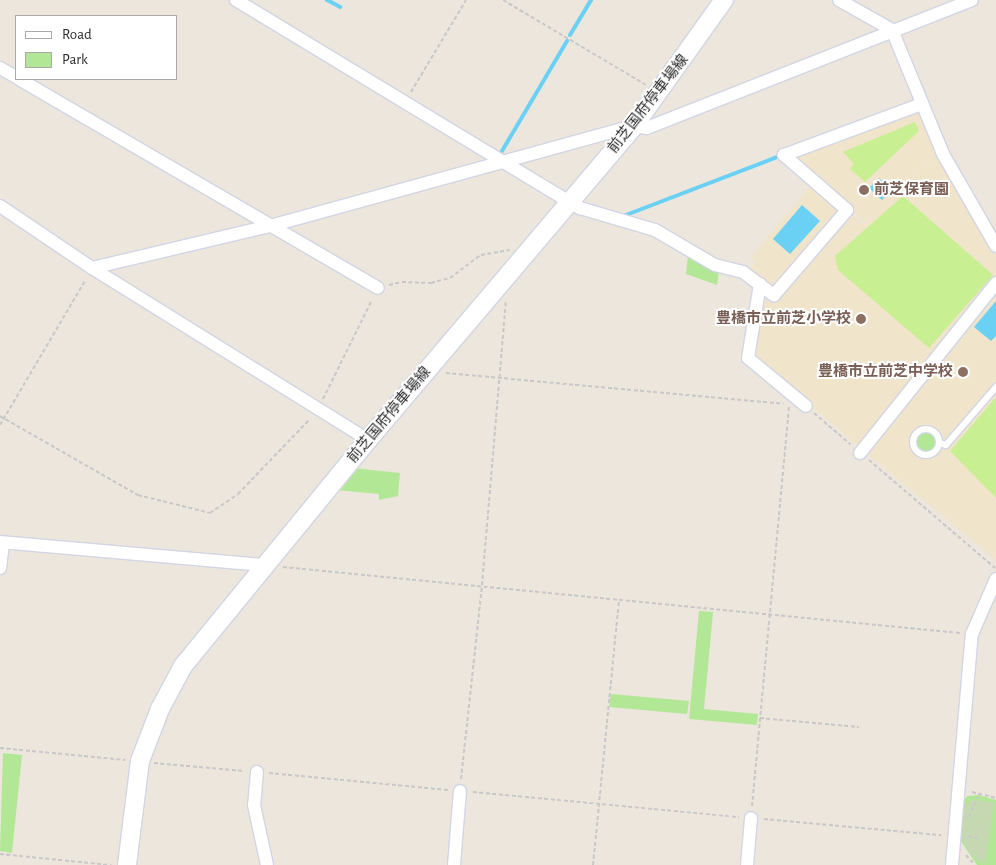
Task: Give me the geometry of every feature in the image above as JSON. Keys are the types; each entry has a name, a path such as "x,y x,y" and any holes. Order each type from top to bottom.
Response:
{"main road":[{"name":"前芝国府停車場線","path":"126,865 140,761 160,709 183,666 263,566 504,277 634,126 724,0"}],"street":[{"path":"236,0 506,161 569,202 580,208 655,230 715,265 743,272 774,295 847,210 784,155 922,104"},
{"path":"840,0 892,30 943,154 996,246"},
{"path":"92,268 270,226 634,126 647,128 972,0"},
{"path":"0,68 15,77"},
{"path":"20,80 378,288"},
{"path":"0,206 92,268 368,440"},
{"path":"860,452 996,283"},
{"path":"760,284 748,358 806,406"},
{"path":"0,568 1,542 263,566"},
{"path":"952,865 972,634 996,578"},
{"path":"257,772 254,805 267,865"},
{"path":"454,865 460,791"},
{"path":"747,865 751,818"}],"lane":[{"path":"939,443 946,445 996,387"},
{"path":"926,429 936,434 939,443 934,452 926,455 917,450 914,440 920,431 926,429"}],"path":[{"path":"405,101 466,0"},
{"path":"504,0 659,92"},
{"path":"0,416 138,495 210,513 250,482 301,432 319,408 378,288 402,282 431,284 450,278 481,255 530,248"},
{"path":"0,424 92,268"},
{"path":"460,791 482,586 508,283 504,277"},
{"path":"426,371 806,406 996,569"},
{"path":"751,818 790,405"},
{"path":"263,566 619,600 769,612 972,634"},
{"path":"593,865 597,804 619,600"},
{"path":"760,718 860,727"},
{"path":"0,748 955,837 974,865"},
{"path":"958,806 964,794 969,792 996,798"},
{"path":"0,854 111,865"}],"shaded area":[{"name":"前芝保育園","path":"917,111 937,154 866,223 791,156"},
{"name":"豊橋市立前芝小学校","path":"937,155 996,255 996,280 860,448 751,355 763,284 748,271 755,261 751,257 812,184 865,224"},
{"name":"豊橋市立前芝中学校","path":"996,292 996,560 865,452"}],"green space":[{"path":"915,122 919,131 865,182 850,169 854,164 843,152"},
{"path":"903,196 993,275 929,348 838,270 835,256"},
{"path":"688,255 719,270 717,285 686,274"},
{"path":"996,397 996,498 950,451"},
{"path":"926,432 933,435 936,442 933,449 926,452 919,449 916,442 919,435"},
{"path":"353,468 400,473 398,496 379,500 379,494 336,490"},
{"path":"699,611 713,612 704,709 758,714 757,725 689,719"},
{"path":"611,694 689,701 687,714 609,707"},
{"path":"3,753 22,755 12,853 0,851"},
{"path":"979,795 996,800 996,865 977,865 958,837 961,805 967,796"},
{"path":"972,799 994,803 985,865 971,855 960,836 962,808"}],"water":[{"path":"879,178 892,190 882,200 869,188"},
{"path":"802,205 820,221 790,254 773,239"},
{"path":"996,301 996,336 991,341 974,327"}],"waterway":[{"path":"327,0 340,7"},
{"path":"570,35 591,0"},
{"path":"502,151 567,41"},
{"path":"626,215 782,155"}],"place":[{"name":"前芝保育園","path":"864,190"},
{"name":"豊橋市立前芝小学校","path":"861,319"},
{"name":"豊橋市立前芝中学校","path":"963,372"}]}
